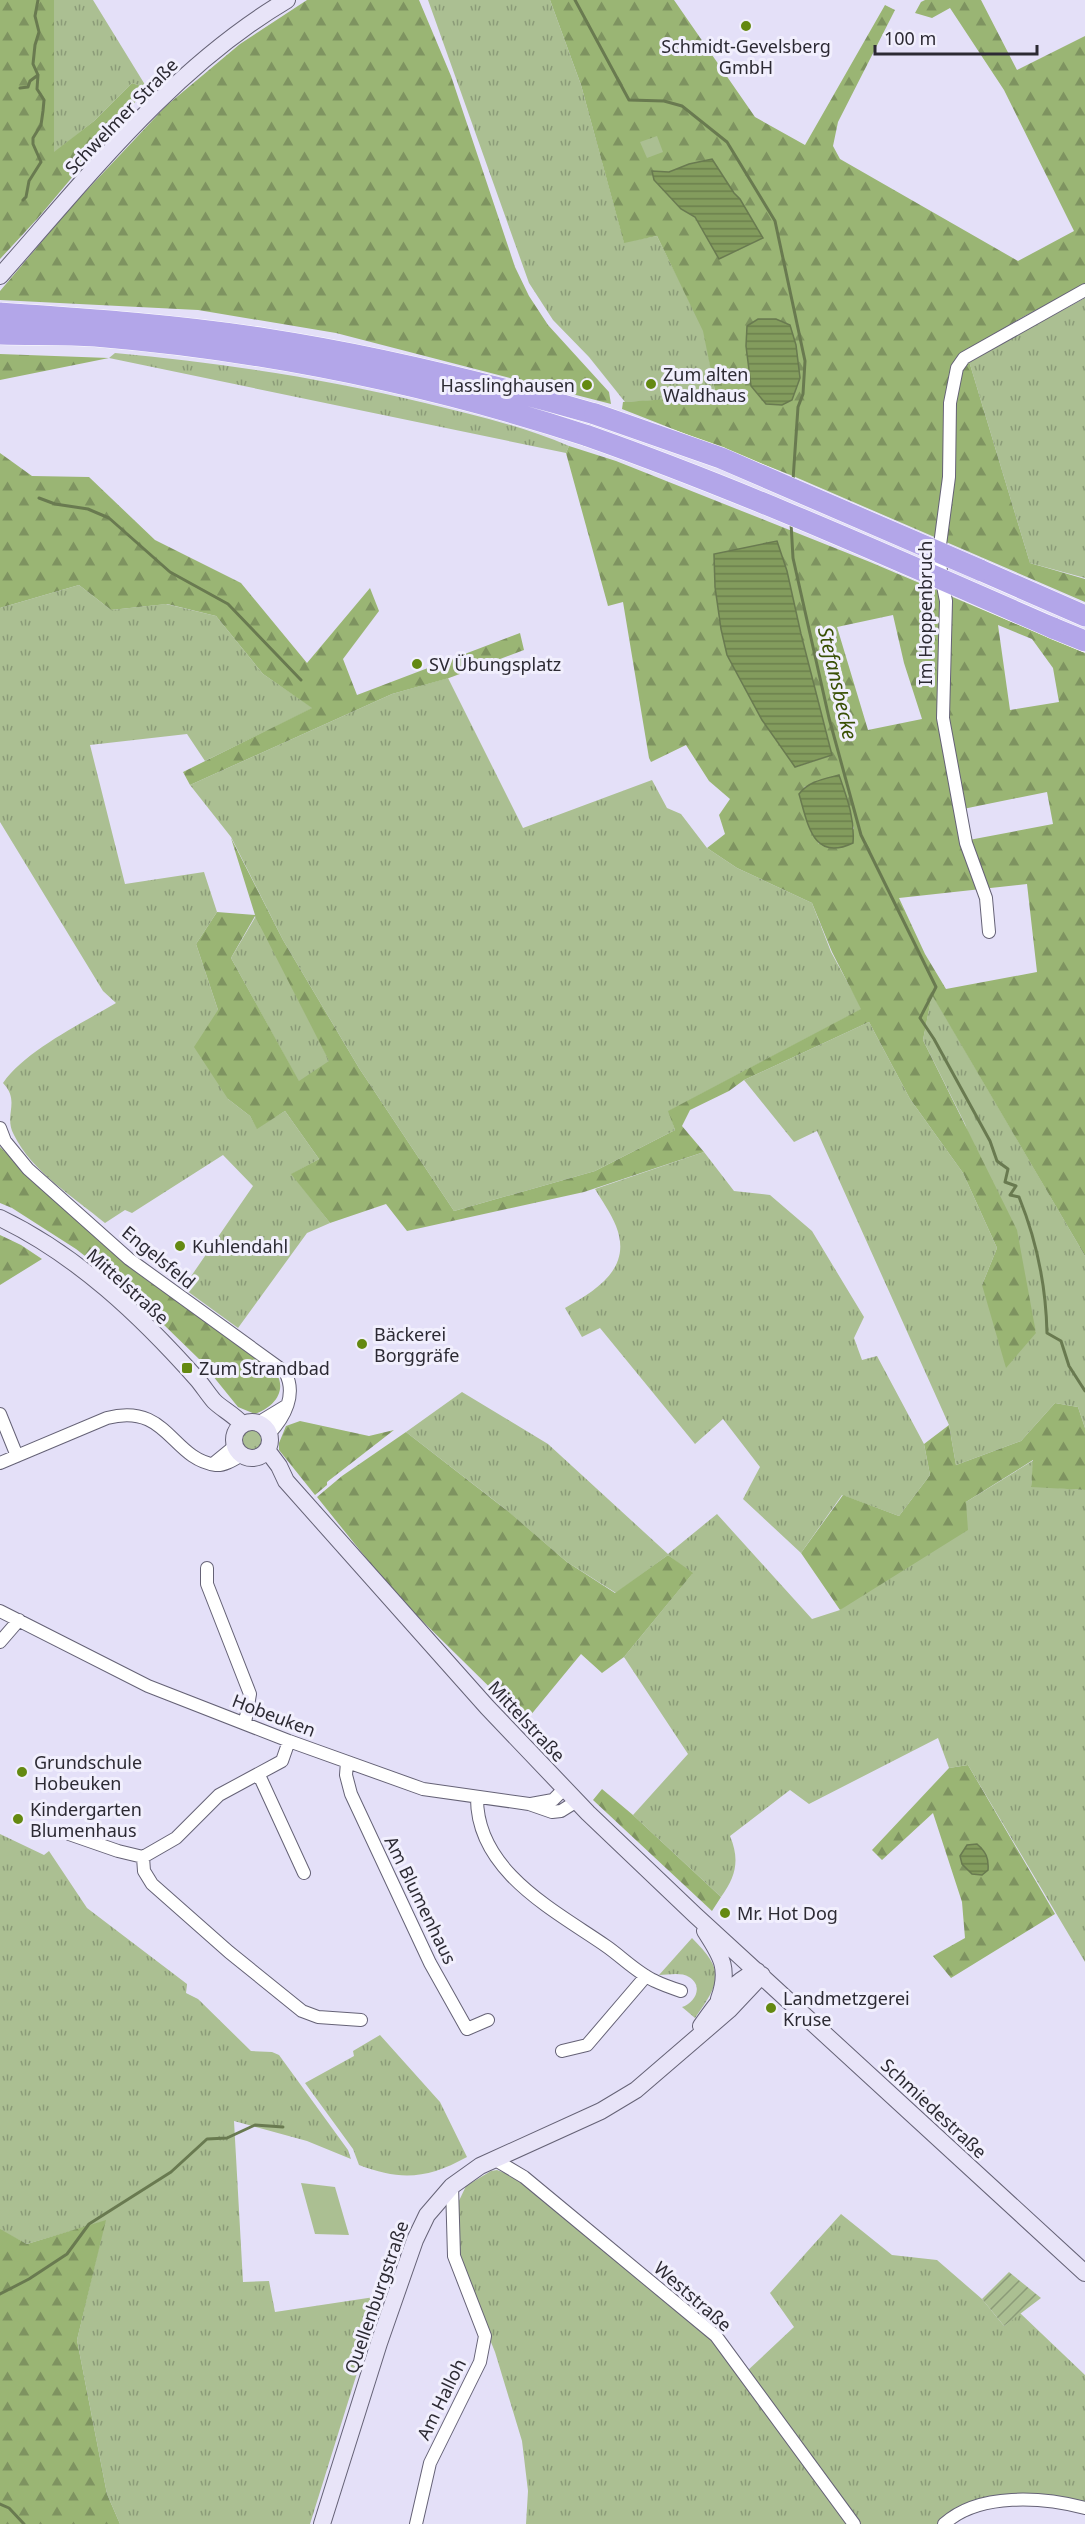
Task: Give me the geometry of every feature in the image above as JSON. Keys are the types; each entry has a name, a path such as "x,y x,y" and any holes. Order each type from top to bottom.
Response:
{"highway":[{"path":"0,313 171,326 278,340 382,359 595,414 722,458 1061,606 1085,614"},
{"path":"0,334 94,336 264,357 376,377 507,409 588,436 799,517 1085,641"}],"main road":[{"name":"Schwelmer Straße","path":"0,276 115,147 167,93 269,5 287,0"},
{"name":"Mittelstraße","path":"0,1218 57,1250 123,1303 198,1379 215,1402 231,1412 250,1441 279,1466 286,1481 402,1614 564,1789 695,1915 760,1973"},
{"name":"Quellenburgstraße","path":"695,1915 724,1964 723,1989 718,2002"},
{"name":"Quellenburgstraße","path":"689,2044 718,2002 738,1982 760,1973"},
{"name":"Quellenburgstraße","path":"322,2524 379,2343 415,2240 427,2215 452,2186 467,2174 494,2159 601,2111 627,2096 664,2069 729,2010 760,1973"},
{"name":"Schmiedestraße","path":"760,1973 1085,2273"}],"street":[{"name":"Im Hoppenbruch","path":"989,932 986,898 966,843 943,718 946,601 941,576 940,545 949,477 952,387 957,368 964,358 1085,290"},
{"name":"Engelsfeld","path":"0,1128 5,1141 28,1169 129,1259 285,1372 291,1388 285,1413 278,1424 213,1464 196,1458 154,1422 123,1414 107,1418 17,1456"},
{"path":"0,1414 17,1456 0,1463"},
{"path":"207,1568 207,1584 250,1694 245,1723"},
{"name":"Hobeuken","path":"0,1611 148,1686 289,1741 423,1789 530,1804 552,1812 561,1811 577,1801"},
{"path":"0,1642 19,1620"},
{"path":"69,1834 142,1857 176,1838 219,1795 282,1761 289,1741"},
{"name":"Am Blumenhaus","path":"347,1762 346,1775 351,1794 429,1963 467,2029 488,2020"},
{"path":"259,1775 303,1874"},
{"name":"Hobeuken","path":"530,1804 553,1800 564,1789"},
{"path":"477,1797 477,1814 483,1834 501,1862 524,1888 545,1906 606,1946 646,1976 681,1991"},
{"path":"142,1857 144,1871 152,1884 229,1952 302,2011 318,2017 361,2020"},
{"path":"562,2051 587,2045 646,1976"},
{"name":"Weststraße","path":"494,2159 524,2177 716,2336 854,2524"},
{"name":"Am Halloh","path":"416,2524 430,2463 480,2362 485,2336 454,2256 452,2186"},
{"path":"944,2524 954,2516 994,2502 1036,2499 1085,2508"}],"green space":[{"path":"0,0 54,0 54,152 94,121 132,83 147,88 38,218 0,259"},
{"path":"54,0 93,0 147,88 132,83 94,121 54,153"},
{"path":"307,0 419,0 451,76 515,267 529,296 548,325 609,392 611,404 336,333 198,310 0,300 0,291 72,206 166,106 240,44"},
{"path":"428,0 550,0 581,85 624,242 657,236 704,331 716,397 625,402 589,357 553,320 529,283"},
{"path":"550,0 674,0 755,117 805,145 885,5 895,10 838,122 833,146 840,159 1018,261 1074,231 1004,90 950,8 932,18 915,13 921,2 925,0 981,0 1017,70 1085,36 1085,284 1021,318 962,354 969,361 1030,563 1085,579 1085,602 793,476 622,409 623,402 716,396 703,331 657,236 624,243 581,85","holes":["712,159 740,199 763,238 719,259 695,217 681,209 654,180 653,171 669,172","758,319 776,319 796,345 797,361 766,404 751,386 746,346 747,326"]},
{"path":"657,136 663,152 647,158 640,142"},
{"path":"1085,298 1085,578 1030,563 969,361"},
{"path":"115,353 232,367 348,386 498,422 569,446 566,453 109,358"},
{"path":"0,354 109,358 0,380"},
{"path":"569,446 616,461 870,562 1085,653 1085,1256 932,995 923,1040 1017,1230 1036,1333 1006,1368 982,1285 997,1248 963,1173 910,1099 869,1022 744,1080 729,1091 690,1110 682,1126 704,1152 584,1192 407,1231 386,1204 330,1223 291,1174 319,1159 285,1111 257,1129 250,1116 228,1099 194,1047 218,1010 196,944 217,912 255,915 231,838 283,940 359,1068 454,1211 595,1171 675,1130 668,1111 861,1009 832,952 812,903 737,868 707,848 725,834 719,815 730,799 709,781 686,745 651,762 623,602 608,606 566,453","holes":["777,542 787,571 832,755 796,767 762,720 727,655 715,587 714,554","893,615 904,663 922,719 868,730 837,627","998,625 1032,639 1053,668 1059,702 1010,710","839,776 854,829 819,844 806,816 804,787","1047,792 1053,824 969,840 963,809","1027,884 1037,972 946,989 925,954 899,898","255,916 329,1061 299,1081 231,958"]},
{"path":"0,453 32,476 89,477 155,540 241,583 307,663 370,588 379,611 343,659 357,695 520,633 524,650 449,678 392,694 190,785 183,772 312,708 263,674 216,616 167,604 111,610 79,585 0,608"},
{"path":"79,585 111,610 166,604 216,616 263,674 313,708 205,761 187,734 90,745 125,884 204,872 217,912 196,944 218,1010 228,1099 250,1116 257,1128 285,1111 319,1159 292,1174 330,1223 307,1233 238,1328 183,1288 253,1186 223,1155 132,1213 125,1210 105,1223 31,1161 11,1128 11,1096 3,1083 13,1071 55,1038 116,1003 103,991 0,822 0,608"},
{"path":"448,678 523,828 652,780 667,808 681,814 707,848 737,868 812,903 831,952 862,1009 669,1111 675,1130 595,1171 454,1211 359,1068 283,940 231,837 190,785 392,694"},
{"path":"256,916 330,1062 299,1082 231,958"},
{"path":"932,994 1085,1256 1085,1428 1078,1407 1055,1403 1021,1441 956,1465 949,1425 817,1131 794,1142 744,1080 869,1022 910,1099 963,1173 997,1248 982,1285 1036,1333 965,1124 923,1040"},
{"path":"0,1147 129,1267 277,1374 280,1381 279,1393 272,1404 255,1414 238,1407 200,1360 126,1288 76,1249 12,1208 0,1203"},
{"path":"704,1152 734,1191 770,1195 812,1231 864,1317 854,1338 862,1360 877,1356 924,1444 930,1475 899,1516 842,1495 801,1553 743,1499 760,1467 723,1419 695,1444 600,1328 582,1337 565,1308 599,1285 616,1266 620,1254 620,1241 616,1226 595,1189"},
{"path":"0,1235 42,1259 0,1285"},
{"path":"462,1392 548,1444 668,1554 717,1514 812,1619 840,1610 966,1502 1034,1460 1031,1486 1085,1490 1085,1962 968,1765 949,1768 938,1738 809,1804 790,1790 730,1836 735,1853 735,1868 721,1897 633,1815 688,1754 624,1657 692,1574 668,1555 616,1593 567,1562 504,1508 406,1432"},
{"path":"1055,1403 1078,1407 1085,1428 1085,1490 1031,1487 1033,1460 966,1502 968,1530 840,1610 801,1553 843,1495 899,1516 930,1475 924,1444 949,1425 956,1465 1021,1441"},
{"path":"300,1421 369,1436 394,1430 327,1482 327,1485 315,1495 279,1450 279,1443 286,1426"},
{"path":"248,1429 256,1429 263,1436 263,1444 256,1451 248,1451 241,1444 241,1436"},
{"path":"406,1432 509,1512 567,1562 615,1593 668,1555 693,1573 624,1657 602,1673 581,1654 525,1722 395,1594 317,1497 342,1476"},
{"path":"968,1765 1055,1914 951,1978 933,1956 965,1938 962,1902 933,1813 882,1860 872,1850 949,1768"},
{"path":"602,1789 721,1897 712,1911 593,1800"},
{"path":"0,1834 44,1855 49,1851 87,1908 187,1984 186,1993 198,1999 251,2051 272,2052 279,2055 348,2150 351,2159 307,2141 234,2121 243,2282 269,2281 275,2312 381,2296 310,2524 120,2524 107,2494 77,2340 105,2221 27,2244 0,2230"},
{"path":"692,1938 710,1959 716,1976 710,1995 695,2018 682,2007 691,2002 696,1994 694,1981 682,1975 659,1975"},
{"path":"380,2035 440,2102 467,2157 439,2170 414,2175 388,2174 359,2165 353,2149 305,2083 354,2056 353,2051"},
{"path":"497,2170 523,2180 714,2339 851,2524 526,2524 528,2491 522,2441 495,2352 460,2266 457,2205 466,2186 491,2171"},
{"path":"301,2183 335,2187 349,2235 315,2234"},
{"path":"841,2214 892,2255 937,2260 982,2299 1004,2326 1020,2313 1085,2375 1085,2505 1045,2497 1008,2495 989,2497 972,2503 954,2511 937,2524 857,2524 746,2372 794,2327 770,2293"},
{"path":"106,2220 77,2340 107,2494 120,2524 0,2524 0,2229 27,2244"},
{"path":"1009,2272 1041,2298 1004,2326 982,2299"}],"shaded area":[{"path":"712,159 740,199 763,238 719,259 695,217 681,209 654,180 652,171 669,172 689,164"},
{"path":"758,319 776,319 790,325 796,345 800,378 792,400 782,405 766,404 751,386 746,346 747,326"},
{"path":"777,541 787,571 832,755 795,767 762,720 727,655 715,587 714,554"},
{"path":"839,775 852,817 853,843 840,848 829,848 814,837 809,828 799,794 812,783"},
{"path":"977,1844 985,1853 988,1862 988,1870 982,1875 972,1874 962,1864 960,1856 967,1845"}],"waterway":[{"path":"23,200 26,197 29,181 41,162 33,144 33,138 41,125 44,100 37,89 38,75 33,64 39,32 35,16 38,0"},
{"name":"Stefansbecke","path":"575,0 629,100 664,101 682,106 727,142 775,221 805,361 803,394 798,407 793,480"},
{"path":"20,88 28,87 30,81 38,75"},
{"path":"39,498 55,504 88,509 109,518 170,572 228,604 301,680"},
{"name":"Stefansbecke","path":"791,523 793,558 829,718 861,835 936,987 920,1018 990,1141 997,1161 1008,1169 1005,1182 1016,1186 1010,1195 1019,1197 1035,1246 1045,1298 1047,1333 1061,1341 1069,1366 1085,1391"},
{"path":"0,2294 29,2279 67,2254 89,2224 171,2172 207,2139 227,2138 255,2125 283,2127"},
{"path":"0,2504 9,2508 24,2524"}],"place":[{"name":"Schmidt-Gevelsberg GmbH","path":"746,26"},
{"name":"Zum alten Waldhaus","path":"651,384"},
{"name":"Hasslinghausen","path":"587,385"},
{"name":"SV Übungsplatz","path":"417,664"},
{"name":"Kuhlendahl","path":"180,1246"},
{"name":"Bäckerei Borggräfe","path":"362,1344"},
{"name":"Zum Strandbad","path":"187,1368"},
{"name":"Grundschule Hobeuken","path":"22,1772"},
{"name":"Kindergarten Blumenhaus","path":"18,1819"},
{"name":"Mr. Hot Dog","path":"725,1913"},
{"name":"Landmetzgerei Kruse","path":"771,2008"}]}
